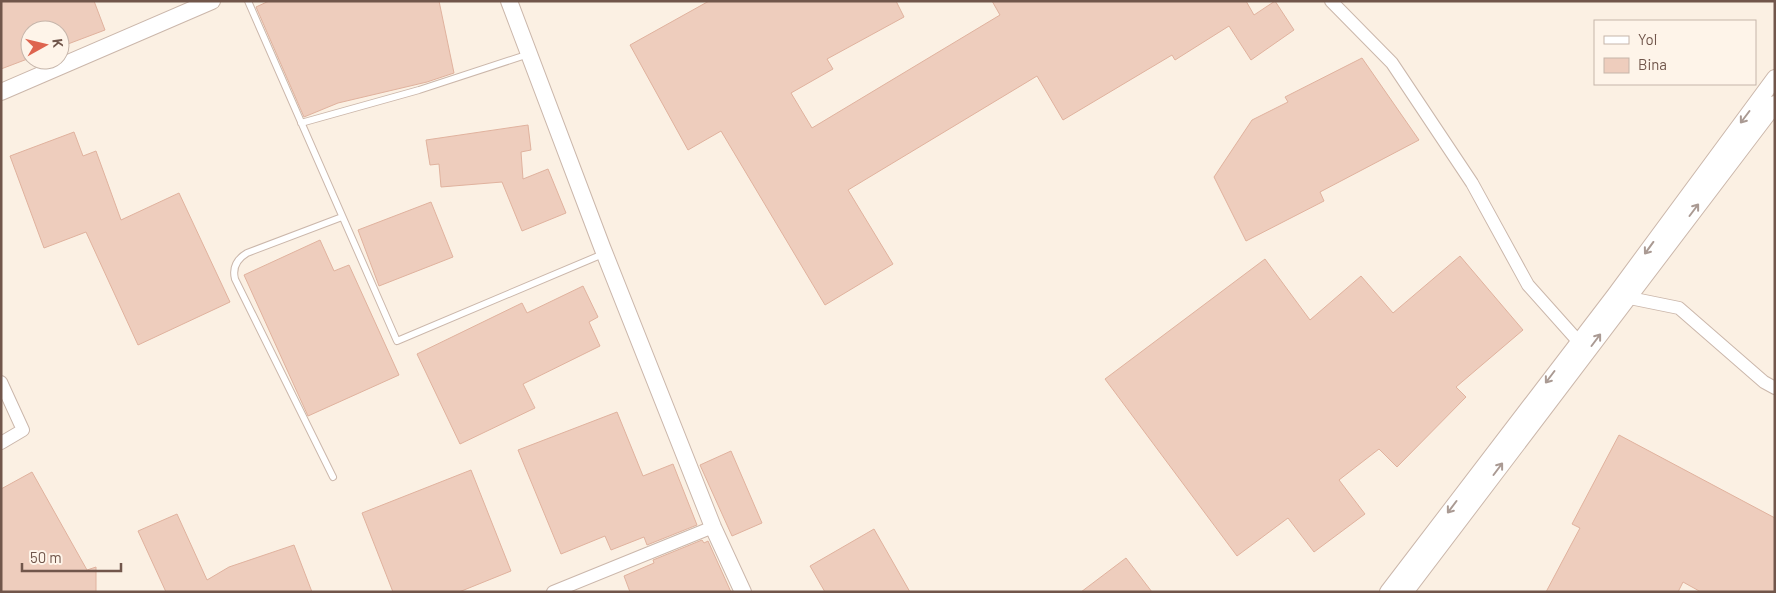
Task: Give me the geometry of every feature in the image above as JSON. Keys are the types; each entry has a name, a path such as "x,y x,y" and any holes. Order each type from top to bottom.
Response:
{"street":[{"path":"1,92 212,1"},
{"path":"509,1 605,254 713,527 743,592"},
{"path":"1331,1 1392,63 1472,183 1528,285 1578,340"},
{"path":"1405,592 1622,296 1775,78"},
{"path":"1388,592 1578,340 1622,296 1775,104"},
{"path":"1622,296 1679,308 1764,382 1775,388"},
{"path":"1,382 23,430 1,443"},
{"path":"553,592 713,527"}],"lane":[{"path":"248,1 397,341 605,254"},
{"path":"301,123 419,90 529,54"},
{"path":"333,477 235,279 234,271 237,261 247,253 342,217"}],"building":[{"path":"1,1 94,1 105,30 70,43 70,20 20,20 20,62 1,69"},
{"path":"269,1 439,1 454,73 427,82 338,103 304,117 256,7"},
{"path":"709,1 896,1 904,17 827,59 833,69 791,93 812,128 1000,15 992,1 1246,1 1254,15 1275,1 1294,30 1251,60 1229,26 1175,60 1172,55 1063,120 1037,76 848,190 893,264 825,305 721,131 688,150 630,45"},
{"path":"1362,58 1419,140 1320,192 1324,201 1246,241 1214,177 1252,120 1288,102 1285,97"},
{"path":"528,125 531,150 521,152 523,179 548,169 566,213 522,231 502,182 441,187 439,164 430,165 426,140"},
{"path":"74,132 83,156 96,151 121,220 179,193 230,302 138,345 86,232 44,248 10,156"},
{"path":"431,202 453,257 379,286 358,230"},
{"path":"320,240 334,271 349,265 399,375 308,416 244,275"},
{"path":"1460,256 1523,330 1456,387 1466,397 1397,467 1379,449 1339,480 1365,514 1314,552 1288,518 1237,556 1105,379 1265,259 1310,320 1361,276 1393,313"},
{"path":"583,286 598,317 589,322 600,346 523,384 535,408 460,444 417,354 522,303 527,313"},
{"path":"617,412 643,476 673,464 697,525 647,545 644,537 611,550 605,536 561,554 518,450"},
{"path":"1619,435 1775,518 1775,592 1701,592 1683,582 1678,592 1546,592 1580,528 1572,524"},
{"path":"731,451 762,523 732,536 700,465"},
{"path":"471,470 511,571 459,592 393,592 362,513"},
{"path":"32,472 87,570 96,567 96,592 1,592 1,489"},
{"path":"177,514 207,580 229,567 294,545 312,592 166,592 138,531"},
{"path":"874,529 910,592 825,592 810,566"},
{"path":"702,540 704,543 708,541 731,592 630,592 624,576 654,563 653,560"},
{"path":"1126,558 1152,592 1081,592"}]}
